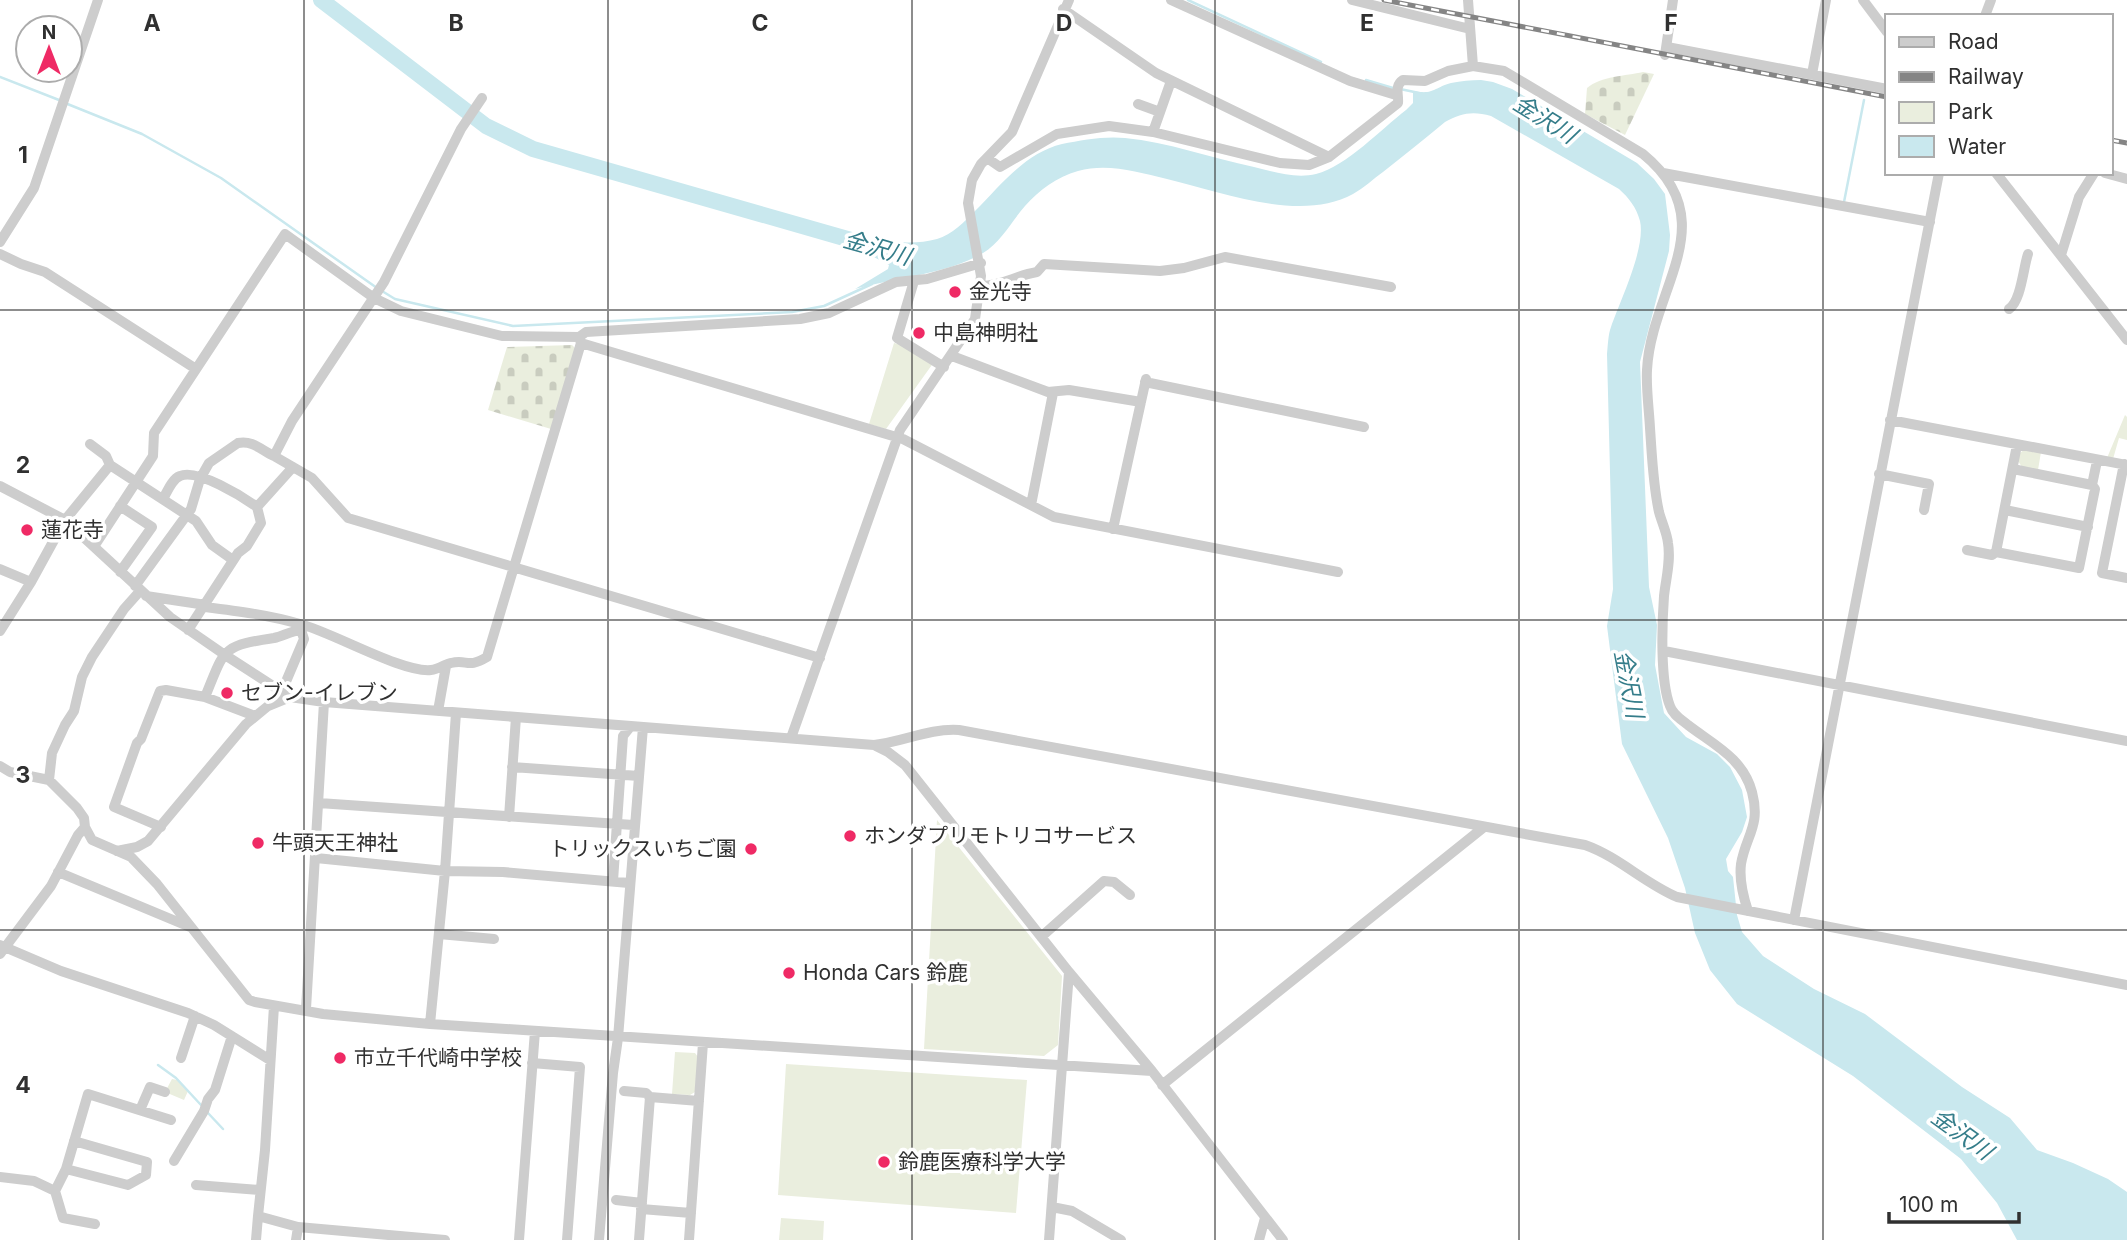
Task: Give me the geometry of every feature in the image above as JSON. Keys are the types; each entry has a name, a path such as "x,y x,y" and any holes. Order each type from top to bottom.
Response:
{"street":[{"path":"0,242 34,188 98,0"},
{"path":"1171,0 1350,81 1397,91"},
{"path":"1352,0 1470,29"},
{"path":"1468,0 1473,66"},
{"path":"1673,0 1666,51 1885,89"},
{"path":"1812,75 1826,0"},
{"path":"1863,0 1885,29"},
{"path":"791,738 900,430 975,319 981,286 981,263 968,203 971,180 987,158 1012,132 1066,5 1156,73 1329,157"},
{"path":"987,158 1000,167 1057,134 1109,126 1153,132 1291,165 1310,165 1329,157 1398,103 1397,91 1404,80 1425,81 1448,71 1473,66 1504,71 1643,154 1663,173 1678,200 1683,228 1683,238 1651,341 1647,372 1655,479 1668,542 1669,561 1664,597 1663,678 1673,713 1735,759 1751,790 1755,818 1740,876 1746,910"},
{"path":"1153,132 1171,81"},
{"path":"274,456 292,421 384,282 463,126 482,99"},
{"path":"1138,104 1160,112"},
{"path":"1663,173 1930,222"},
{"path":"1794,920 1939,175"},
{"path":"1998,175 2127,340"},
{"path":"2061,255 2079,197 2093,175"},
{"path":"95,545 153,456 154,433 285,234 374,298 401,311 488,334 580,340 897,438 1054,517 1338,572"},
{"path":"0,254 45,271 196,369"},
{"path":"2008,309 2019,298 2021,277 2028,254"},
{"path":"981,286 1006,284 1018,275 1038,272 1044,264 1160,271 1184,268 1224,257 1391,287"},
{"path":"141,591 302,627 409,667 429,670 451,663 478,663 487,657 580,340 586,332 800,318 828,313 887,285 940,276 981,263"},
{"path":"914,281 897,338 944,367"},
{"path":"952,356 1039,390 1053,393 1069,390 1141,402"},
{"path":"1113,530 1145,380 1364,427"},
{"path":"1031,506 1053,393"},
{"path":"1890,420 2125,464 2102,573 2127,578"},
{"path":"49,780 52,753 74,711 82,677 92,657 124,609 141,591 191,509 200,479 209,463 238,443 252,443 312,478 348,518 820,658"},
{"path":"90,444 106,456 110,465 187,515 201,527 212,545 233,560"},
{"path":"1996,552 2017,445"},
{"path":"1967,550 1992,555 1996,552 2079,568 2095,489 2092,485 2097,460"},
{"path":"0,631 65,520 110,465"},
{"path":"257,507 293,467"},
{"path":"2013,469 2092,485"},
{"path":"1879,474 1929,484 1924,510"},
{"path":"163,499 176,477 183,475 200,479 223,485 240,494 257,507 261,523 247,546 233,560 188,630"},
{"path":"0,486 65,520 95,545 141,591 188,630 286,694 324,702 874,745 895,743 929,732 959,730 1585,845 1599,850 1655,887 1677,897 2127,985"},
{"path":"120,506 152,527 120,572"},
{"path":"2005,510 2088,527"},
{"path":"2115,511 2127,513"},
{"path":"0,569 31,582"},
{"path":"205,697 223,653 302,627"},
{"path":"115,851 137,847 148,841 246,723 286,694 304,639 302,627"},
{"path":"1664,650 2127,741"},
{"path":"438,711 446,666"},
{"path":"161,827 114,807 137,743 160,691 205,697 255,716"},
{"path":"306,1009 324,702"},
{"path":"430,1024 445,871 456,713"},
{"path":"509,817 516,717"},
{"path":"613,881 623,736 637,726"},
{"path":"599,1240 639,776 637,726"},
{"path":"874,745 905,765 1069,972 1152,1071 1283,1240"},
{"path":"0,766 10,772 49,780 78,808 92,840 131,858 157,884 249,1000 323,1014 430,1024 1152,1071"},
{"path":"512,767 639,776"},
{"path":"319,803 634,825"},
{"path":"85,827 58,872 2,949 195,1016 270,1060"},
{"path":"1162,1085 1485,827"},
{"path":"316,858 445,871 503,872 629,883"},
{"path":"58,872 193,928"},
{"path":"1041,937 1104,881 1110,880 1130,895"},
{"path":"439,934 494,939"},
{"path":"1049,1240 1069,972"},
{"path":"256,1240 274,1006"},
{"path":"181,1058 195,1016"},
{"path":"519,1240 535,1031"},
{"path":"174,1161 215,1090 232,1036"},
{"path":"689,1240 703,1043"},
{"path":"532,1063 580,1067 567,1240"},
{"path":"140,1110 150,1087 165,1092"},
{"path":"624,1091 646,1093 650,1097 699,1101"},
{"path":"95,1224 63,1218 55,1191 66,1169 88,1094 171,1120"},
{"path":"639,1240 650,1097"},
{"path":"66,1169 128,1185 146,1175 147,1162 74,1141"},
{"path":"0,1177 34,1181 55,1191"},
{"path":"196,1185 261,1190"},
{"path":"616,1200 691,1213"},
{"path":"1052,1207 1072,1211 1109,1237 1121,1240"},
{"path":"258,1216 298,1227 445,1240"},
{"path":"1259,1240 1265,1218"},
{"path":"296,1240 298,1227"}],"green space":[{"path":"1643,72 1654,74 1625,135 1585,114 1587,88 1606,79"},
{"path":"894,343 934,362 886,429 869,424"},
{"path":"572,345 576,349 551,429 488,410 507,347"},
{"path":"2125,415 2127,440 2119,438 2113,459 2107,458"},
{"path":"2025,449 2041,452 2038,470 2022,467 2018,461 2020,453"},
{"path":"937,820 1062,976 1058,1045 1044,1056 924,1049"},
{"path":"675,1052 695,1053 698,1057 695,1092 690,1095 672,1094"},
{"path":"786,1064 1027,1080 1016,1213 778,1195"},
{"path":"172,1079 177,1080 188,1091 184,1100 165,1092"},
{"path":"781,1218 824,1221 823,1240 779,1240"}],"water":[{"path":"1481,80 1512,89 1637,163 1665,194 1670,235 1669,251 1640,362 1649,587 1657,625 1655,665 1664,713 1686,737 1717,754 1730,767 1742,790 1747,817 1742,832 1726,859 1728,871 1733,877 1737,915 1742,932 1763,956 1814,989 1865,1014 1962,1087 2010,1118 2037,1150 2108,1179 2127,1192 2127,1240 2017,1240 1997,1203 1961,1159 1853,1076 1737,1004 1710,970 1695,933 1685,888 1668,838 1622,744 1607,626 1613,589 1607,354 1610,330 1636,260 1641,232 1636,211 1619,189 1491,116 1473,113 1445,122 1361,189 1332,202 1310,206 1261,202 1134,171 1100,168 1078,171 1042,189 983,253 937,271 855,289 888,269 889,265 832,235 899,242 943,237 963,223 1025,162 1049,148 1093,139 1141,140 1277,173 1301,176 1316,174 1352,155 1406,110 1413,103 1413,91 1430,92 1451,83"}],"waterway":[{"name":"金沢川","path":"321,0 486,126 533,149 851,240"},
{"path":"1188,0 1321,62"},
{"path":"0,77 59,100"},
{"path":"1366,80 1393,88"},
{"path":"1400,89 1424,94"},
{"path":"1844,202 1864,100"},
{"path":"65,103 142,134 221,178 377,288"},
{"path":"382,291 395,299 513,326 792,312 824,306 872,284"},
{"path":"158,1065 176,1078 201,1105"},
{"path":"208,1113 223,1129"}],"railway":[{"path":"1384,0 1885,97"},
{"path":"2113,140 2127,143"}],"place":[{"name":"金光寺","path":"955,292"},
{"name":"中島神明社","path":"919,333"},
{"name":"蓮花寺","path":"27,530"},
{"name":"セブン-イレブン","path":"227,693"},
{"name":"ホンダプリモトリコサービス","path":"850,836"},
{"name":"牛頭天王神社","path":"258,843"},
{"name":"トリックスいちご園","path":"751,849"},
{"name":"Honda Cars 鈴鹿","path":"789,973"},
{"name":"市立千代崎中学校","path":"340,1058"},
{"name":"鈴鹿医療科学大学","path":"884,1162"}]}
